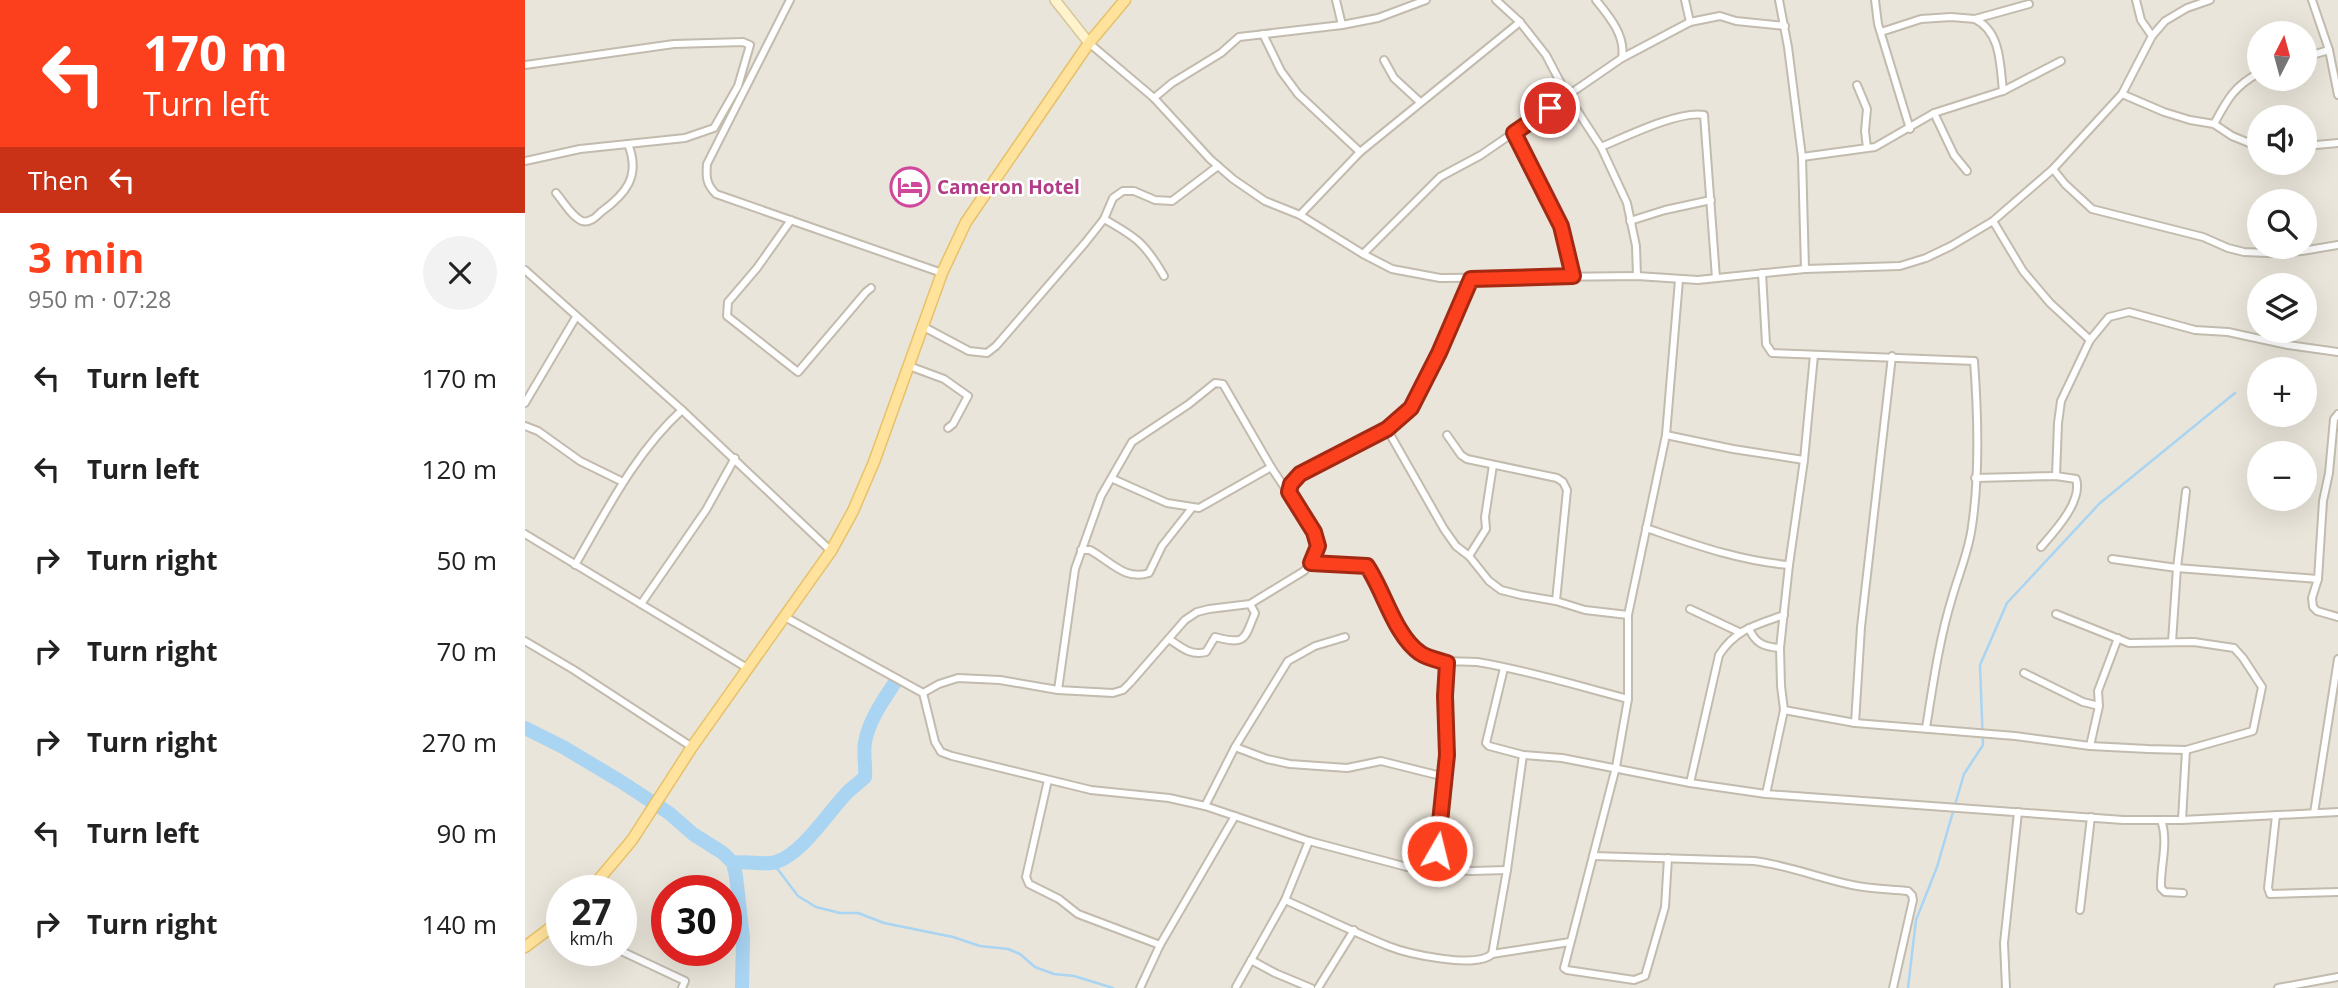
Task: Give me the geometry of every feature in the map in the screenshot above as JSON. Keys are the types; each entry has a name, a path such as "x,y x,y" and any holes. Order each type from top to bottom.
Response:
{"main road":[{"path":"602,875 632,840 692,747 831,551 853,512 874,462 941,273 966,222 1089,43 1125,0"},
{"path":"525,947 546,931"}],"street":[{"path":"790,0 707,164 706,177 709,187 716,194 941,273"},
{"path":"1055,0 1089,43 1154,98 1218,166 1265,201 1300,215 1392,270 1416,275 1471,279 1637,276 1679,280 1805,269 1900,267 1926,258 1993,221 2053,169 2122,94 2152,36 2165,21 2187,8 2210,0"},
{"path":"1336,0 1342,25"},
{"path":"1154,98 1172,83 1221,53 1239,37 1378,18 1426,0"},
{"path":"1496,0 1520,22 1546,55 1567,95 1601,147 1627,204 1636,246 1637,276"},
{"path":"1596,0 1623,42 1622,58"},
{"path":"1685,0 1690,22"},
{"path":"1779,0 1785,26 1801,157 1805,269"},
{"path":"1875,0 1881,32 1910,129"},
{"path":"2136,0 2141,20 2152,36"},
{"path":"2312,0 2329,50 2338,95"},
{"path":"1881,32 1921,19 1975,19 2029,4"},
{"path":"1363,254 1440,177 1481,155 1622,58 1690,22 1720,16 1736,21 1785,26"},
{"path":"1975,19 1985,24 1998,45 2003,90"},
{"path":"1300,215 1360,152 1520,22"},
{"path":"1263,34 1281,71 1298,94 1360,152"},
{"path":"525,65 674,44 743,42 750,45 738,86 714,128 685,138 580,149 525,161"},
{"path":"2317,54 2329,50"},
{"path":"1384,60 1394,78 1420,103"},
{"path":"1801,157 1875,147 1934,113 2003,90 2061,61"},
{"path":"2214,124 2227,98 2247,79"},
{"path":"1857,85 1867,109 1867,148"},
{"path":"2122,94 2165,112 2214,124 2247,142"},
{"path":"1934,113 1954,155 1966,171"},
{"path":"1601,147 1658,124 1696,114 1704,115 1716,278"},
{"path":"1514,133 1561,226 1573,276"},
{"path":"2317,145 2338,143"},
{"path":"556,193 577,217 589,221 627,191 632,170 628,144"},
{"path":"922,326 969,351 987,353 1086,243 1104,219 1113,198 1123,191 1133,191 1155,200 1172,201 1218,166"},
{"path":"2053,169 2092,209 2203,237 2228,248 2268,253 2338,245"},
{"path":"1630,221 1711,200"},
{"path":"1104,219 1148,250 1164,276"},
{"path":"791,220 757,268 728,302 727,316 798,372 871,288"},
{"path":"1993,221 2023,271 2050,303 2090,340"},
{"path":"525,270 735,458 831,551"},
{"path":"1762,273 1768,349 1772,353 1974,360 1977,399 1972,525 1965,560 1952,597 1942,639 1926,728"},
{"path":"1289,492 1291,484 1300,474 1387,429 1411,408 1439,353 1471,279"},
{"path":"1668,858 1665,907 1645,976 1634,980 1567,970 1563,964 1615,767 1628,699 1627,615 1666,435 1679,280"},
{"path":"2056,476 2061,401 2090,340 2109,317 2129,312 2195,330 2228,332 2338,352"},
{"path":"525,403 576,317"},
{"path":"1766,794 1784,710 1780,686 1780,648 1804,460 1814,355"},
{"path":"1854,723 1861,626 1892,356"},
{"path":"909,366 944,379 968,396 953,424 948,428"},
{"path":"923,693 958,678 1000,680 1058,690 1098,694 1123,690 1185,620 1197,612 1209,609 1250,604 1311,563 1318,546 1314,532 1271,467 1226,387 1220,383 1215,383 1132,442 1101,496 1075,569 1058,690"},
{"path":"575,565 623,482 659,431 682,410"},
{"path":"2338,414 2334,419 2329,473 2323,502 2318,579 2312,598 2313,607 2317,611 2338,617"},
{"path":"525,426 538,431 580,461 623,482"},
{"path":"1387,429 1456,546 1469,556 1489,581 1501,590 1585,610 1627,615"},
{"path":"1447,435 1467,459 1533,472 1563,482 1566,490 1556,601"},
{"path":"1666,435 1804,460"},
{"path":"641,604 706,510 735,458"},
{"path":"1469,556 1486,529 1485,517 1493,465"},
{"path":"1113,479 1167,503 1199,508 1271,467"},
{"path":"1975,478 2056,476 2076,479 2078,492 2062,521 2041,547"},
{"path":"2172,642 2186,491"},
{"path":"1081,550 1090,550 1138,577 1149,573 1162,546 1192,508"},
{"path":"1646,528 1734,556 1762,563 1789,565"},
{"path":"525,534 747,668"},
{"path":"2112,559 2177,568 2318,579"},
{"path":"1311,563 1367,566 1402,633 1420,652 1447,663 1474,662 1628,699"},
{"path":"1169,639 1188,652 1197,654 1206,652 1215,636 1240,641 1245,639 1255,613 1250,604"},
{"path":"1690,609 1739,632"},
{"path":"1784,710 1854,723 1989,734 2090,746 2186,750 2253,731 2262,687 2234,648 2206,643 2129,643 2056,614"},
{"path":"1690,783 1719,655 1739,632 1784,615"},
{"path":"785,617 923,693 935,742 941,752 952,756 1091,790 1169,798 1205,806 1309,842 1380,862 1434,869 1507,870"},
{"path":"1749,628 1752,637 1759,643 1780,648"},
{"path":"1205,806 1235,747 1288,660 1315,646 1345,637"},
{"path":"2090,746 2099,706 2098,691 2118,638"},
{"path":"525,641 692,747"},
{"path":"2314,813 2338,659"},
{"path":"1434,869 1445,776 1447,663"},
{"path":"1504,668 1486,743 1523,755 1615,767 1690,783 1766,794 1904,802 1943,807 2161,820 2338,812"},
{"path":"2024,673 2083,702 2099,706"},
{"path":"2329,706 2338,707"},
{"path":"1235,747 1290,764 1347,768 1381,761 1445,776"},
{"path":"2182,820 2186,750"},
{"path":"1492,954 1523,755"},
{"path":"1048,780 1026,877 1029,884 1059,899 1078,914 1160,945"},
{"path":"2006,988 2004,965 2008,896 2018,812"},
{"path":"2276,815 2268,888 2270,894 2338,892"},
{"path":"1140,988 1160,945 1235,816"},
{"path":"2080,910 2091,817"},
{"path":"2161,820 2165,853 2161,888 2165,892 2183,893"},
{"path":"1236,988 1285,900 1309,842"},
{"path":"1593,856 1772,863 1855,886 1907,891 1913,900 1893,988"},
{"path":"1285,900 1389,946 1426,956 1459,960 1480,959 1488,958 1492,954 1570,942"},
{"path":"1318,988 1354,930"},
{"path":"637,958 685,981 682,988"},
{"path":"1251,960 1311,988"},
{"path":"2278,988 2338,977"}],"shaded area":[{"path":"525,0 2338,0 2338,988 525,988"}],"waterway":[{"path":"1908,988 1916,920 1937,867 1964,774 1983,745 1980,665 2007,603 2100,503 2235,393"},
{"path":"733,863 771,863 786,858 805,842 847,792 865,777 864,746 867,734 877,710 896,681"},
{"path":"525,728 620,781 669,813 733,863 743,938 742,988"},
{"path":"773,863 798,896 816,907 840,913 858,913 884,923 953,937 980,946 1008,949 1020,954 1035,967 1113,988"}],"place":[{"name":"Cameron Hotel","path":"910,187"}],"route":[{"path":"1437,851 1447,755 1447,663 1420,652 1402,633 1367,566 1311,563 1318,546 1314,532 1289,492 1291,484 1300,474 1387,429 1411,408 1439,353 1471,279 1573,276 1561,226 1514,133 1550,108"}]}
